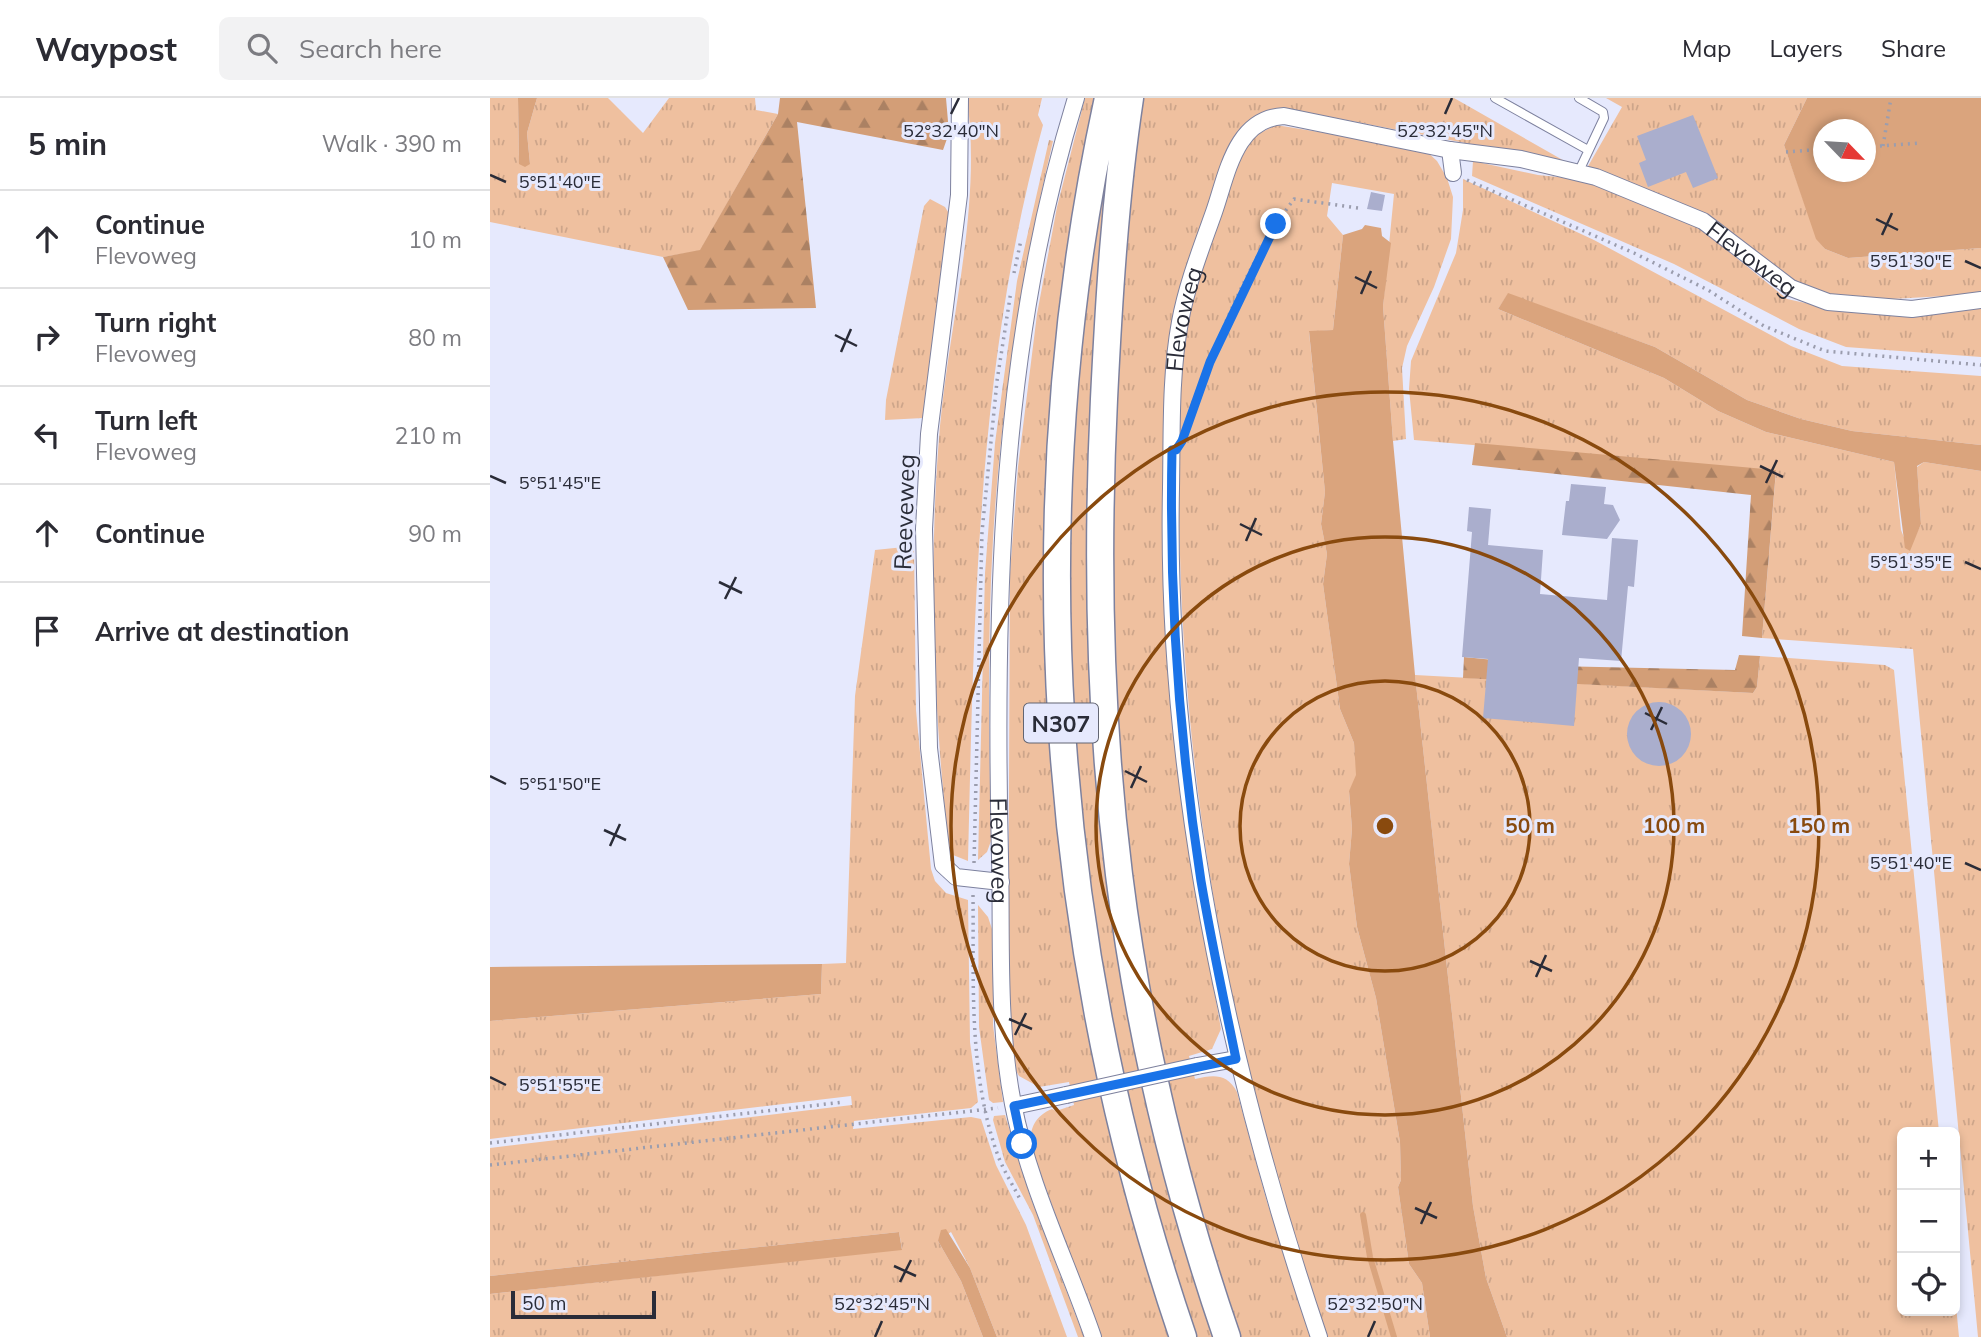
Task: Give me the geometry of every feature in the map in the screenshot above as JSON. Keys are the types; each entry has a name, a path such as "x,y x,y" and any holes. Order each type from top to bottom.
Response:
{"highway":[{"name":"N307","path":"1108,98 1083,235 1063,406 1058,539 1060,707 1070,835 1096,1002 1137,1184 1184,1337"},
{"name":"N307","path":"1130,98 1118,176 1102,441 1099,597 1106,762 1124,927 1142,1032 1188,1215 1227,1337"}],"street":[{"name":"Reeveweg","path":"960,98 959,195 929,434 926,483 924,612 929,748 943,865 956,877 1001,882"},
{"name":"Flevoweg","path":"1076,98 1037,254 1012,434 1002,533 999,639 1002,1022 1014,1106 1033,1182 1093,1337"},
{"name":"Flevoweg","path":"1319,1337 1274,1196 1236,1059 1201,881 1172,612 1170,526 1174,372 1187,290 1240,141 1263,121 1291,117 1450,150 1521,159 1578,173 1674,207 1703,221 1791,288 1828,303 1912,309 1981,300"},
{"path":"1450,150 1453,173"},
{"path":"1014,1106 1236,1059"}],"lane":[{"path":"1496,98 1588,150"},
{"path":"1578,173 1604,118 1603,112 1584,99"}],"path":[{"path":"1883,146 1891,98"},
{"path":"1876,146 1922,143"},
{"path":"1786,152 1813,150"},
{"path":"1453,173 1634,254 1708,290 1764,326 1825,351 1981,365"},
{"path":"1188,421 1210,362 1261,251 1294,200 1359,208"},
{"path":"490,1143 844,1102"},
{"path":"490,1165 986,1110 997,1152 1025,1209"}],"green space":[{"path":"490,98 518,98 519,164 530,164 527,133 537,98 608,98 643,133 669,98 755,98 756,110 778,114 700,251 663,257 490,222"},
{"path":"780,98 946,98 949,133 943,150 797,122 816,308 688,310 663,257 700,250 778,114"},
{"path":"967,98 1042,98 1038,115 1043,125 1021,215 1004,306 992,398 977,582 968,861 953,855 948,840 936,685 933,581 940,426 963,262 971,180"},
{"path":"1085,98 1101,98 1082,198 1061,804 1175,1337 1100,1337 1030,1145 1032,1128 1041,1115 1052,1109 1056,1111 1074,1105 1069,1082 1039,1087 1019,1076 1013,1065 1008,993 1010,573 1018,467 1037,314 1057,207"},
{"path":"1117,98 1094,710 1218,1337 1190,1337 1136,1158 1077,833 1067,470 1097,202"},
{"path":"1138,98 1454,98 1568,163 1310,113 1286,111 1255,117 1238,131 1231,142 1182,281 1170,339 1188,844 1221,1029 1212,1049 1189,1056 1195,1079 1224,1078 1237,1092 1267,1202 1312,1337 1233,1337 1146,1016 1106,655 1120,251"},
{"path":"1606,98 1807,98 1784,145 1817,239 1825,249 1848,258 1981,248 1981,294 1856,301 1807,291 1706,216 1587,168 1622,107"},
{"path":"1276,125 1424,149 1437,161 1447,178 1453,197 1451,239 1434,287 1407,346 1402,368 1406,439 1393,441 1383,306 1394,194 1332,183 1327,216 1343,235 1333,330 1309,332 1325,492 1321,524 1327,554 1323,584 1340,709 1354,743 1357,775 1349,792 1352,829 1349,864 1357,927 1376,998 1400,1142 1401,1180 1398,1187 1409,1264 1422,1283 1430,1337 1328,1337 1268,1146 1223,952 1206,853 1185,655 1179,526 1178,439 1181,381 1192,301 1212,235 1244,149 1254,136"},
{"path":"1049,140 1053,141 1014,339 1001,439 990,615 991,841 987,852 978,860 985,573 995,443 1017,281"},
{"path":"1473,161 1538,175 1587,180 1700,228 1787,299 1819,306 1981,305 1981,357 1846,347 1799,329 1674,264 1472,176"},
{"path":"1463,179 1594,240 1791,346 1842,366 1981,376 1981,445 1852,431 1801,419 1747,400 1655,347 1508,294 1498,309 1664,378 1718,411 1766,432 1894,462 1901,530 1909,550 1921,524 1917,467 1924,462 1981,471 1981,1337 1978,1337 1913,649 1762,638 1776,471 1414,440 1409,389 1411,361 1456,253 1463,210"},
{"path":"930,199 945,207 950,215 923,418 885,420 886,400 924,206"},
{"path":"1475,443 1776,470 1762,638 1742,636 1751,495 1472,465"},
{"path":"914,546 916,710 931,869 935,881 946,893 968,900 970,1042 978,1102 971,1108 854,1121 853,1129 971,1117 981,1119 996,1165 1026,1225 1067,1337 997,1337 970,1268 951,1232 938,1241 961,1281 983,1337 490,1337 490,1294 902,1249 899,1232 490,1276 490,1148 852,1105 851,1096 490,1139 490,1021 821,994 822,964 846,963 855,696 875,550"},
{"path":"1739,655 1760,656 1757,687 1753,693 1463,678 1464,657 1554,666 1735,670"},
{"path":"1760,656 1885,665 1894,670 1939,1127 1897,1127 1897,1316 1957,1316 1959,1337 1507,1337 1486,1278 1473,1206 1415,675 1753,693 1757,687"},
{"path":"978,905 988,917 993,932 993,1025 1003,1102 993,1103 989,1100 979,1027"},
{"path":"1005,1115 1030,1196 1084,1337 1078,1337 1033,1215 1005,1162 993,1120 994,1116"}],"shaded area":[{"path":"518,98 537,98 527,133 530,164 525,167 519,164"},
{"path":"1807,98 1981,98 1981,248 1848,258 1825,249 1816,239 1784,145"},
{"path":"1365,225 1381,228 1382,236 1391,243 1383,306 1415,675 1473,1206 1486,1278 1507,1337 1430,1337 1422,1283 1409,1264 1398,1187 1401,1180 1400,1142 1376,998 1357,927 1349,864 1352,829 1349,791 1356,775 1354,743 1340,709 1323,584 1327,554 1321,524 1325,492 1309,331 1333,330 1343,235 1362,229"},
{"path":"1508,293 1655,347 1747,400 1801,419 1852,431 1981,445 1981,471 1924,462 1917,466 1921,524 1910,551 1905,548 1894,462 1766,432 1718,411 1664,378 1498,309"},
{"path":"822,964 821,994 490,1021 490,967"},
{"path":"946,1229 970,1268 997,1337 983,1337 961,1281 938,1241 941,1230"},
{"path":"899,1232 902,1250 490,1294 490,1276"}],"building":[{"path":"1693,115 1718,178 1693,188 1686,172 1648,187 1639,163 1646,160 1637,136"},
{"path":"1371,192 1385,195 1382,211 1367,209"},
{"path":"1571,484 1606,487 1604,504 1613,505 1620,520 1607,539 1562,535"},
{"path":"1469,507 1491,509 1488,545 1543,550 1540,594 1607,600 1612,538 1638,540 1634,587 1628,586 1621,661 1579,658 1574,726 1483,718 1488,659 1462,657 1472,532 1467,531"},
{"path":"1653,702 1665,702 1682,711 1689,722 1689,746 1682,757 1665,766 1653,766 1641,761 1632,752 1627,740 1627,728 1632,716 1641,707"}],"waterway":[{"path":"1363,1215 1370,1257 1394,1337"}],"route":[{"path":"1022,1144 1014,1106 1236,1059 1201,881 1182,721 1172,612 1172,450 1176,450 1182,441 1210,362 1276,224"}]}
